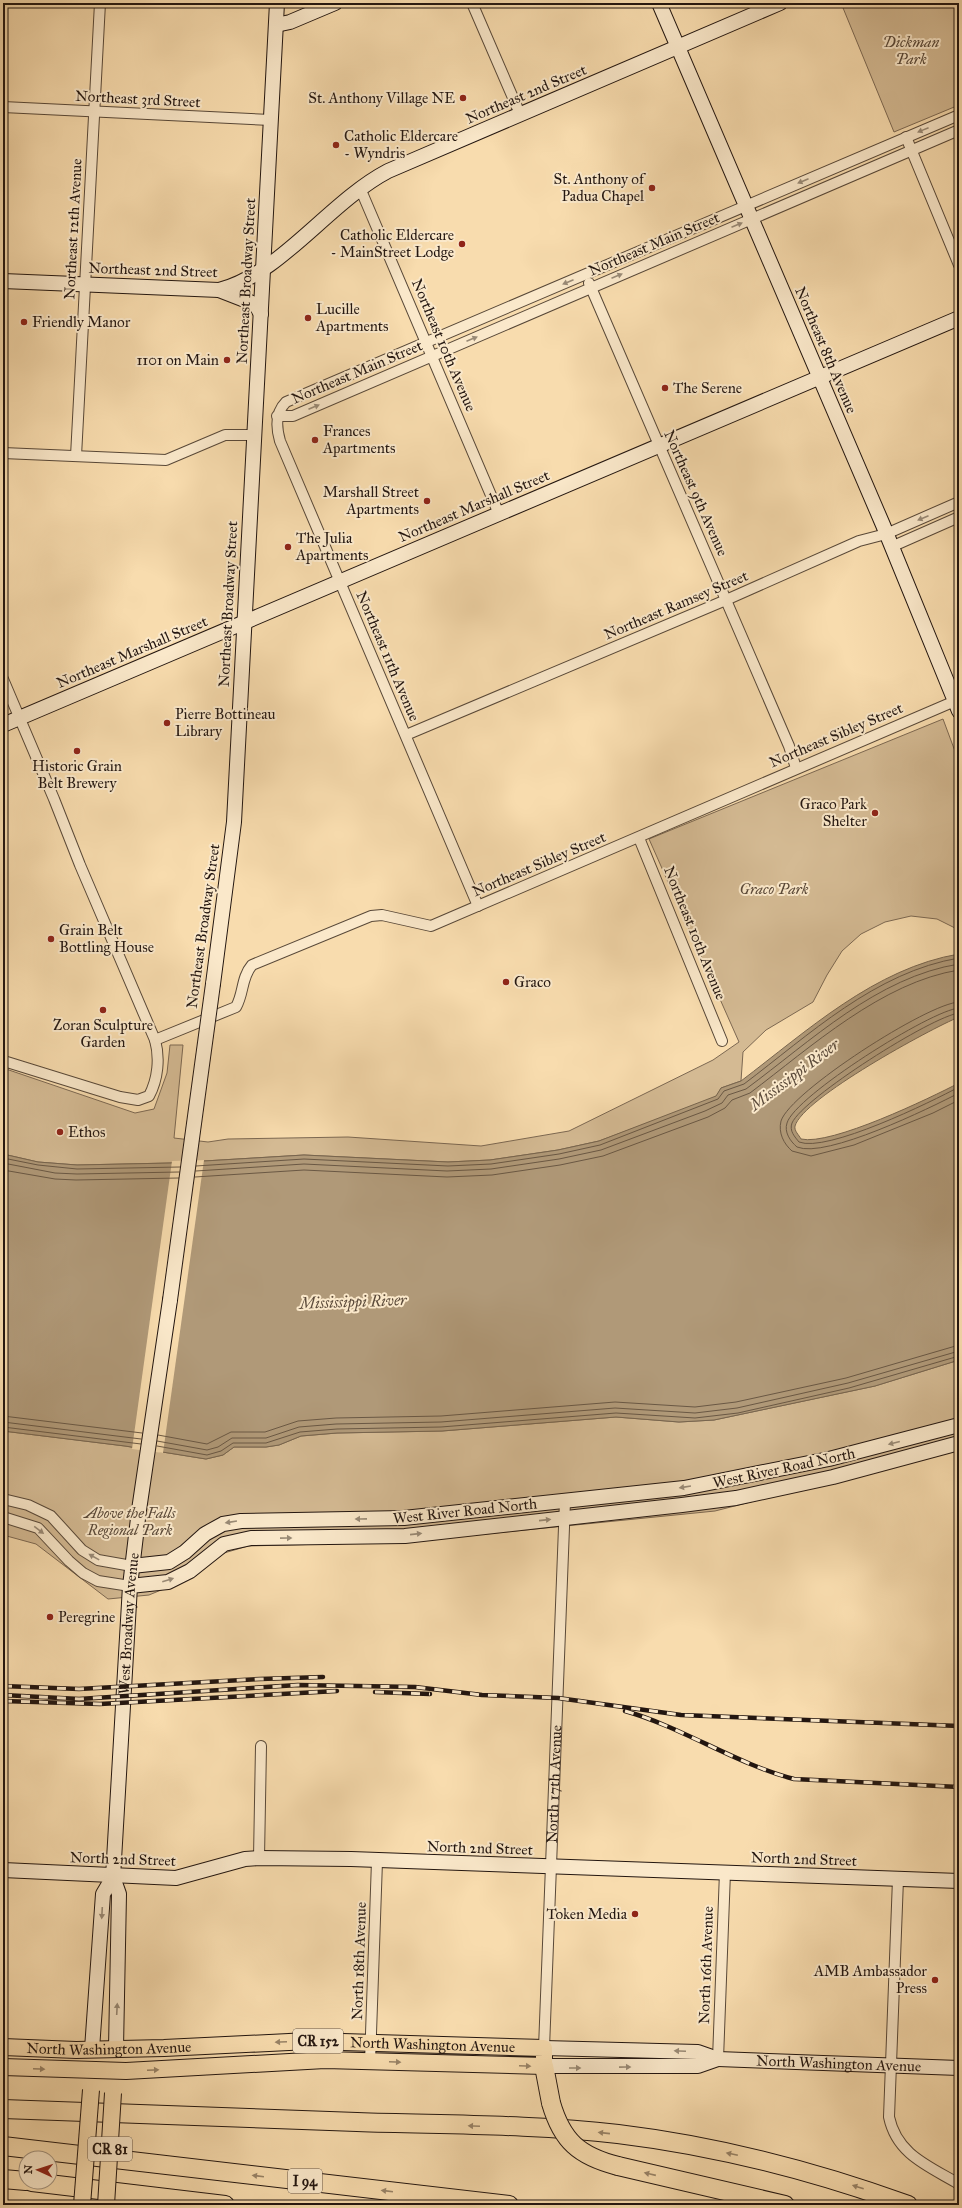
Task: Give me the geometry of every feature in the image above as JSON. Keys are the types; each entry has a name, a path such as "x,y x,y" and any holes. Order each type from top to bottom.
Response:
{"highway":[{"path":"544,2066 551,2103 559,2125 570,2143 593,2158 618,2166 784,2205"},
{"path":"3,2109 488,2126 618,2134 688,2145 799,2170 908,2205"},
{"name":"I 94","path":"3,2146 509,2205"},
{"path":"3,2178 18,2180"},
{"path":"58,2185 225,2205"}],"main road":[{"name":"North Washington Avenue","path":"3,2047 92,2060 115,2059 164,2048 309,2041 371,2041 544,2048"},
{"name":"North 17th Avenue","path":"544,2048 544,2066"},
{"name":"North Washington Avenue","path":"3,2067 115,2059 326,2060 544,2066"},
{"name":"West Broadway Avenue","path":"106,2205 115,2059"},
{"name":"West Broadway Avenue","path":"82,2205 92,2060"}],"street":[{"name":"Northeast 12th Avenue","path":"76,456 100,3"},
{"name":"Northeast Broadway Street","path":"170,1300 234,822 277,3"},
{"path":"276,25 290,22 335,3"},
{"path":"472,3 520,114"},
{"name":"Northeast 8th Avenue","path":"659,3 889,540 957,706"},
{"name":"Northeast 2nd Street","path":"3,281 219,290 233,287 264,269 360,188 388,171 780,3"},
{"name":"Northeast 3rd Street","path":"3,107 272,120"},
{"name":"Northeast Main Street","path":"959,115 906,136 427,343 286,402 280,408 277,416 293,416 959,130"},
{"path":"906,136 959,265"},
{"name":"Northeast 10th Avenue","path":"360,188 499,514"},
{"name":"Northeast 9th Avenue","path":"586,274 659,447 789,746 796,768"},
{"path":"219,290 255,304 261,314"},
{"name":"Northeast Marshall Street","path":"3,725 245,624 959,318"},
{"name":"Northeast 11th Avenue","path":"277,416 277,432 280,441 478,906"},
{"path":"3,453 166,460 226,435 255,435"},
{"name":"Northeast Ramsey Street","path":"889,540 959,502"},
{"name":"Northeast Ramsey Street","path":"406,735 726,600 859,541 889,540 959,517"},
{"path":"3,679 80,865 155,1040 158,1052 155,1081 149,1096 138,1100 120,1097 7,1062"},
{"name":"Northeast Sibley Street","path":"155,1040 236,1007 242,998 246,971 252,965 371,916 382,915 430,926 639,838 796,768 957,706"},
{"name":"Northeast 10th Avenue","path":"639,838 722,1040"},
{"name":"West Broadway Avenue","path":"115,2059 119,1894 113,1877 130,1586 139,1510 170,1300"},
{"name":"West River Road North","path":"3,1500 28,1505 51,1516 82,1550 98,1560 132,1566 169,1562 185,1552 205,1534 223,1524 242,1520 404,1518 684,1488 734,1479 913,1439 959,1425"},
{"path":"913,1439 917,1456"},
{"name":"West River Road North","path":"3,1517 38,1528 68,1561 83,1573 98,1581 130,1586 168,1582 190,1571 224,1544 251,1538 406,1536 736,1498 833,1477 917,1456 959,1443"},
{"name":"North 17th Avenue","path":"544,2048 565,1501"},
{"path":"259,1858 261,1746"},
{"name":"North 2nd Street","path":"3,1870 113,1877 184,1878 245,1858 259,1858 551,1868 725,1872 959,1881"},
{"name":"North 18th Avenue","path":"370,2062 377,1861"},
{"name":"North 16th Avenue","path":"718,2059 725,1872"},
{"name":"West Broadway Avenue","path":"92,2060 103,1894 113,1877"},
{"path":"898,1879 889,2118 896,2139 913,2156 959,2184"},
{"name":"North Washington Avenue","path":"544,2048 698,2052 718,2059 959,2068"},
{"name":"North Washington Avenue","path":"544,2066 698,2066 718,2059"}],"green space":[{"name":"Dickman Park","path":"841,3 959,3 959,105 894,132"},
{"name":"Graco Park","path":"943,719 959,762 959,928 955,928 937,919 911,916 885,922 861,934 842,951 813,1002 766,1030 743,1052 741,1081 721,1088 717,1096 702,1103 599,1141 558,1150 490,1160 448,1162 304,1155 171,1163 77,1165 38,1162 3,1154 3,1068 135,1113 154,1109 167,1073 170,1045 183,1045 174,1138 208,1142 228,1139 348,1137 481,1146 569,1131 713,1060 739,1042 649,839"},
{"name":"Above the Falls Regional Park","path":"959,1360 959,1449 715,1511 406,1542 248,1546 224,1553 195,1576 149,1595 108,1599 36,1544 3,1535 3,1431 125,1446 206,1459 223,1455 234,1447 266,1447 279,1445 301,1436 337,1433 442,1431 616,1417 679,1422 714,1420 875,1386"}],"water":[{"name":"Mississippi River","path":"959,954 959,1017 896,1049 843,1082 803,1114 795,1128 801,1139 815,1139 834,1135 880,1119 959,1083 959,1360 875,1386 714,1420 679,1422 616,1417 442,1431 337,1433 301,1436 279,1445 266,1447 234,1447 223,1455 206,1459 125,1446 3,1431 3,1154 38,1162 77,1165 171,1163 304,1155 448,1162 490,1160 558,1150 599,1141 716,1096 721,1088 741,1081 843,1004 871,987 928,961"}],"pier":[{"path":"204,1160 163,1453 132,1449 172,1161"}],"railway":[{"path":"3,1686 79,1689 323,1677"},
{"path":"3,1695 79,1699 298,1685 415,1687 482,1695 558,1698 681,1715 959,1726"},
{"path":"3,1701 100,1704 337,1691"},
{"path":"375,1692 430,1694"},
{"path":"625,1711 667,1726 751,1764 794,1779 959,1787"}],"place":[{"name":"St. Anthony Village NE","path":"463,98"},
{"name":"Catholic Eldercare - Wyndris","path":"336,145"},
{"name":"St. Anthony of Padua Chapel","path":"652,188"},
{"name":"Catholic Eldercare - MainStreet Lodge","path":"462,244"},
{"name":"Lucille Apartments","path":"308,318"},
{"name":"Friendly Manor","path":"24,322"},
{"name":"1101 on Main","path":"227,360"},
{"name":"The Serene","path":"665,388"},
{"name":"Frances Apartments","path":"315,440"},
{"name":"Marshall Street Apartments","path":"427,501"},
{"name":"The Julia Apartments","path":"288,547"},
{"name":"Pierre Bottineau Library","path":"167,723"},
{"name":"Historic Grain Belt Brewery","path":"77,751"},
{"name":"Graco Park Shelter","path":"875,813"},
{"name":"Grain Belt Bottling House","path":"51,939"},
{"name":"Graco","path":"506,982"},
{"name":"Zoran Sculpture Garden","path":"103,1010"},
{"name":"Ethos","path":"60,1132"},
{"name":"Peregrine","path":"50,1617"},
{"name":"Token Media","path":"635,1914"},
{"name":"AMB Ambassador Press","path":"935,1980"}]}
